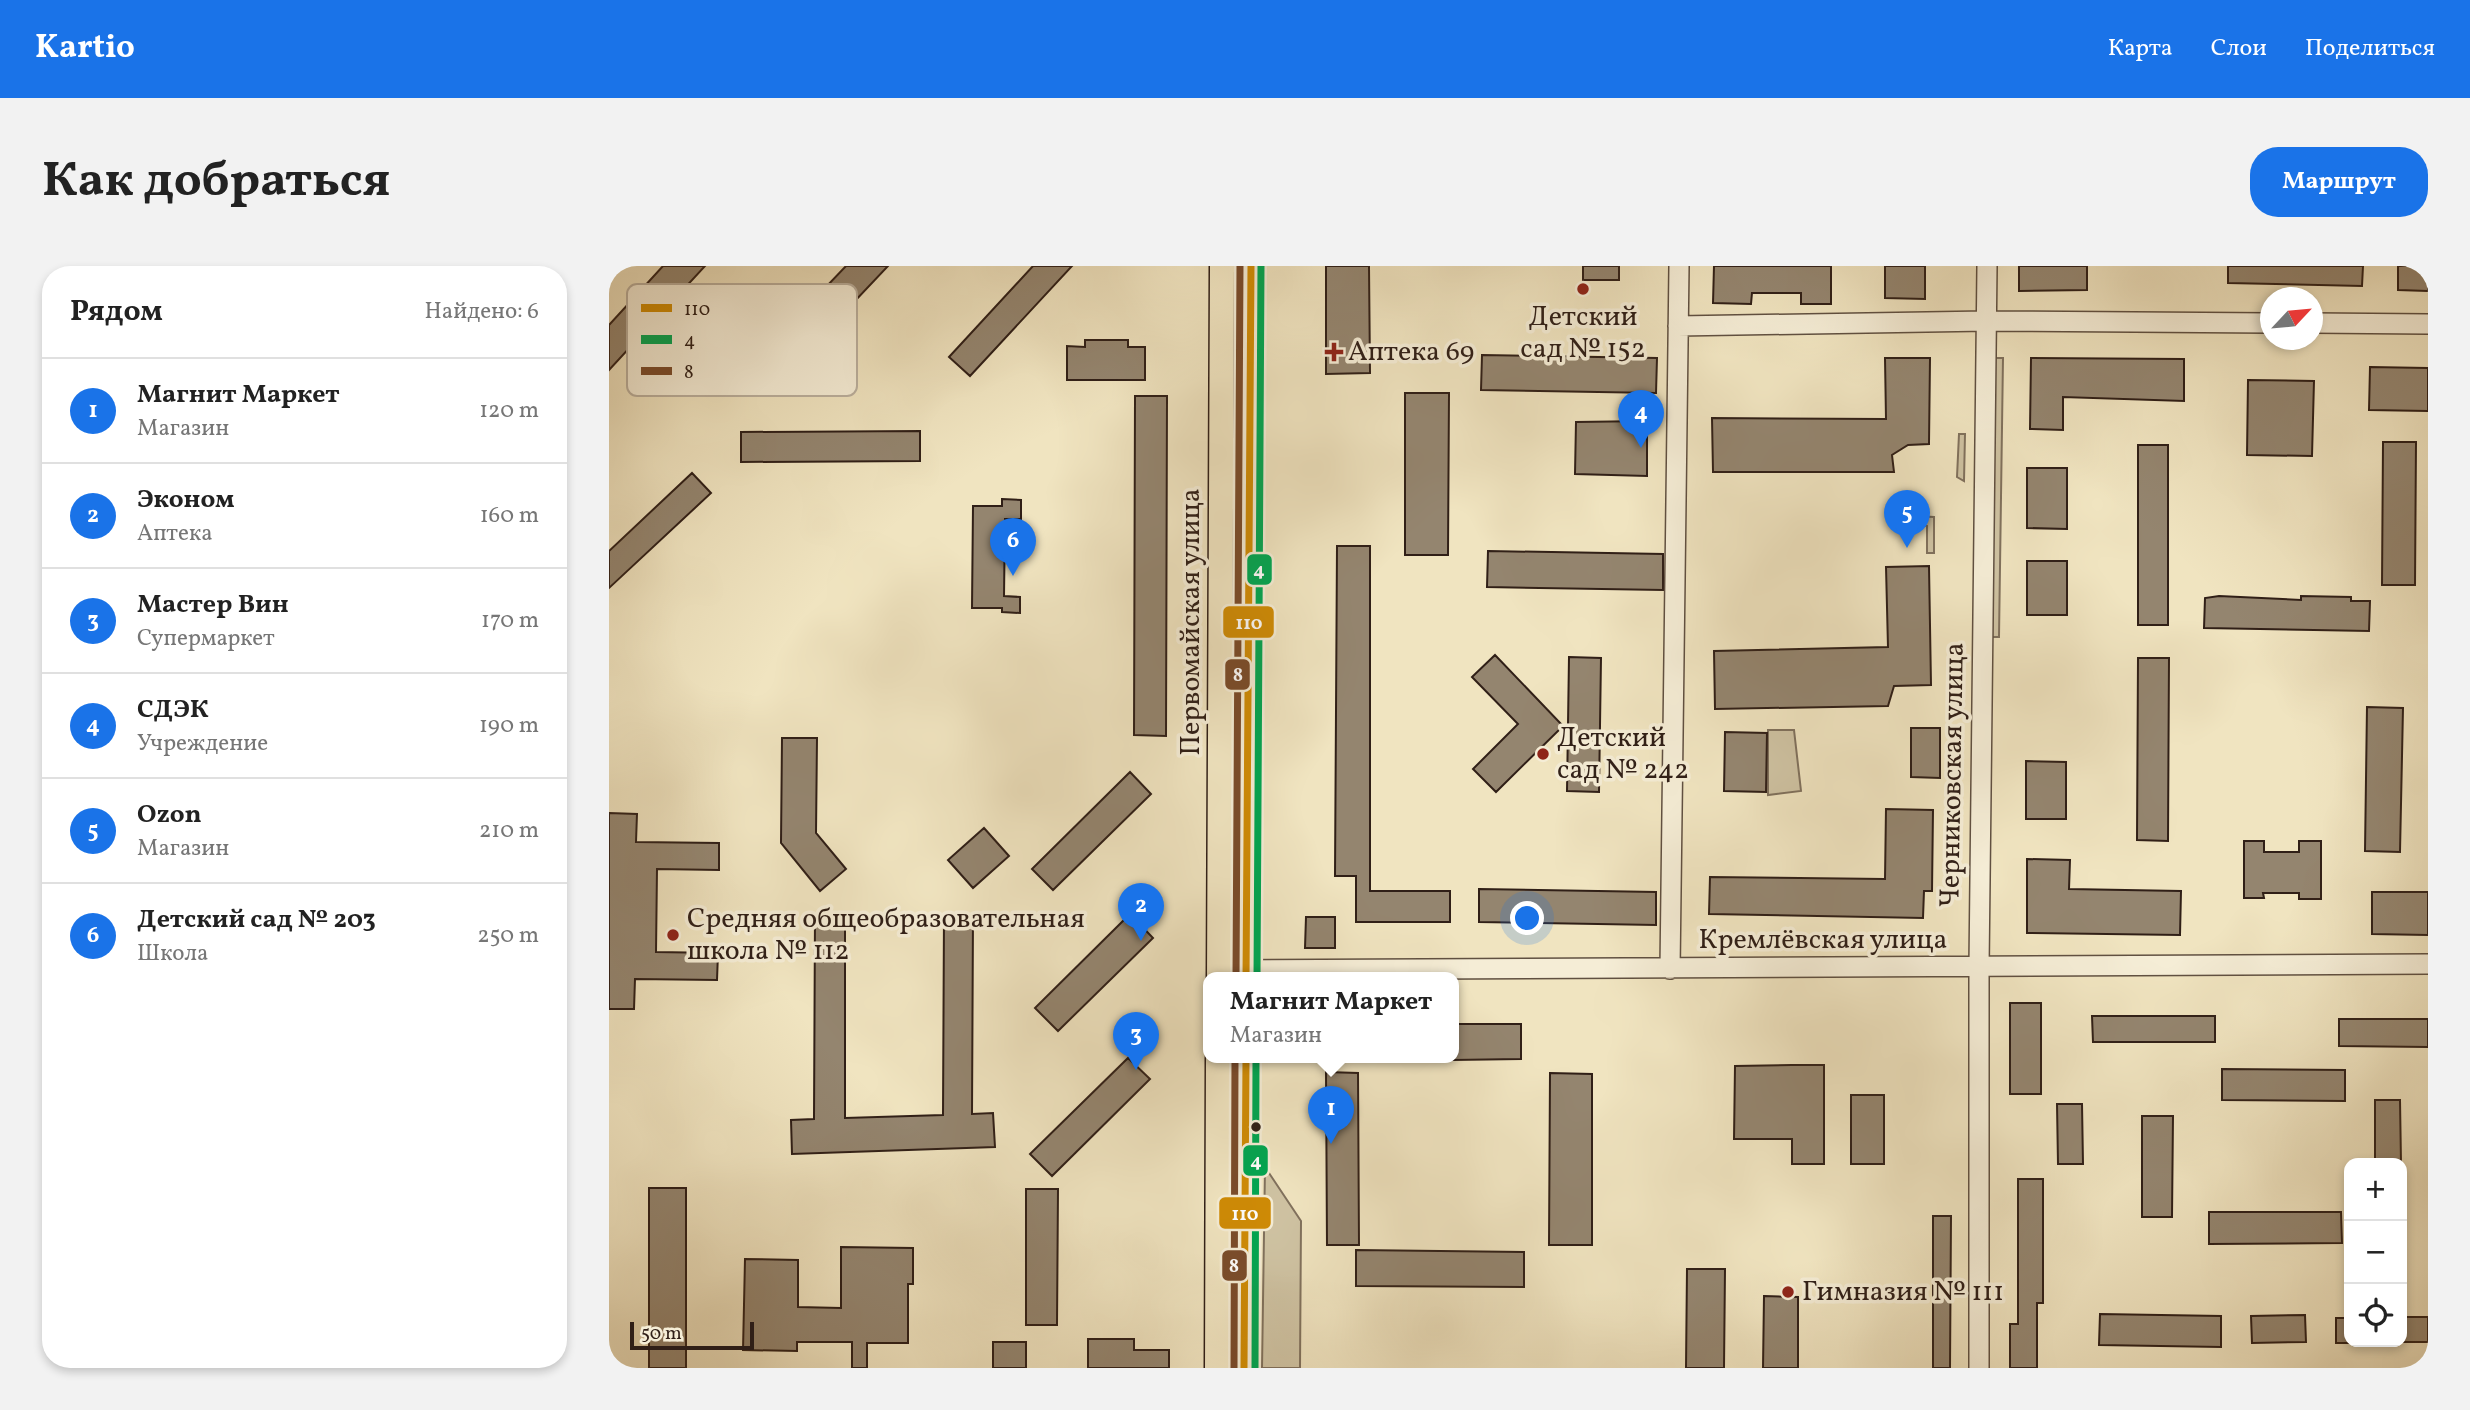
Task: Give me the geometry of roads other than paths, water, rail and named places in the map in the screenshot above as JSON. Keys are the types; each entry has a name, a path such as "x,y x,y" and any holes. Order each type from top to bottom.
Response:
{"main road":[{"name":"Первомайская улица","path":"1219,972 1223,266"},
{"name":"Первомайская улица","path":"1246,972 1251,266"},
{"path":"1217,1368 1218,1063"},
{"path":"1244,1368 1246,1063"}],"street":[{"path":"1670,969 1679,266"},
{"name":"Черниковская улица","path":"1979,1368 1979,967 1987,266"},
{"path":"1678,326 1986,321 2260,323"},
{"path":"2323,323 2428,324"},
{"name":"Кремлёвская улица","path":"1416,972 2428,964"}],"place":[{"name":"Детский сад № 152","path":"1583,289"},
{"name":"Аптека 69","path":"1334,352"},
{"name":"СДЭК","path":"1641,448"},
{"name":"Ozon","path":"1907,548"},
{"name":"Детский сад № 203","path":"1013,576"},
{"name":"Детский сад № 242","path":"1543,754"},
{"name":"Средняя общеобразовательная школа № 112","path":"673,935"},
{"name":"Эконом","path":"1141,941"},
{"name":"Мастер Вин","path":"1136,1070"},
{"name":"Магнит Маркет","path":"1331,1144"},
{"name":"Гимназия № 111","path":"1788,1292"}]}
